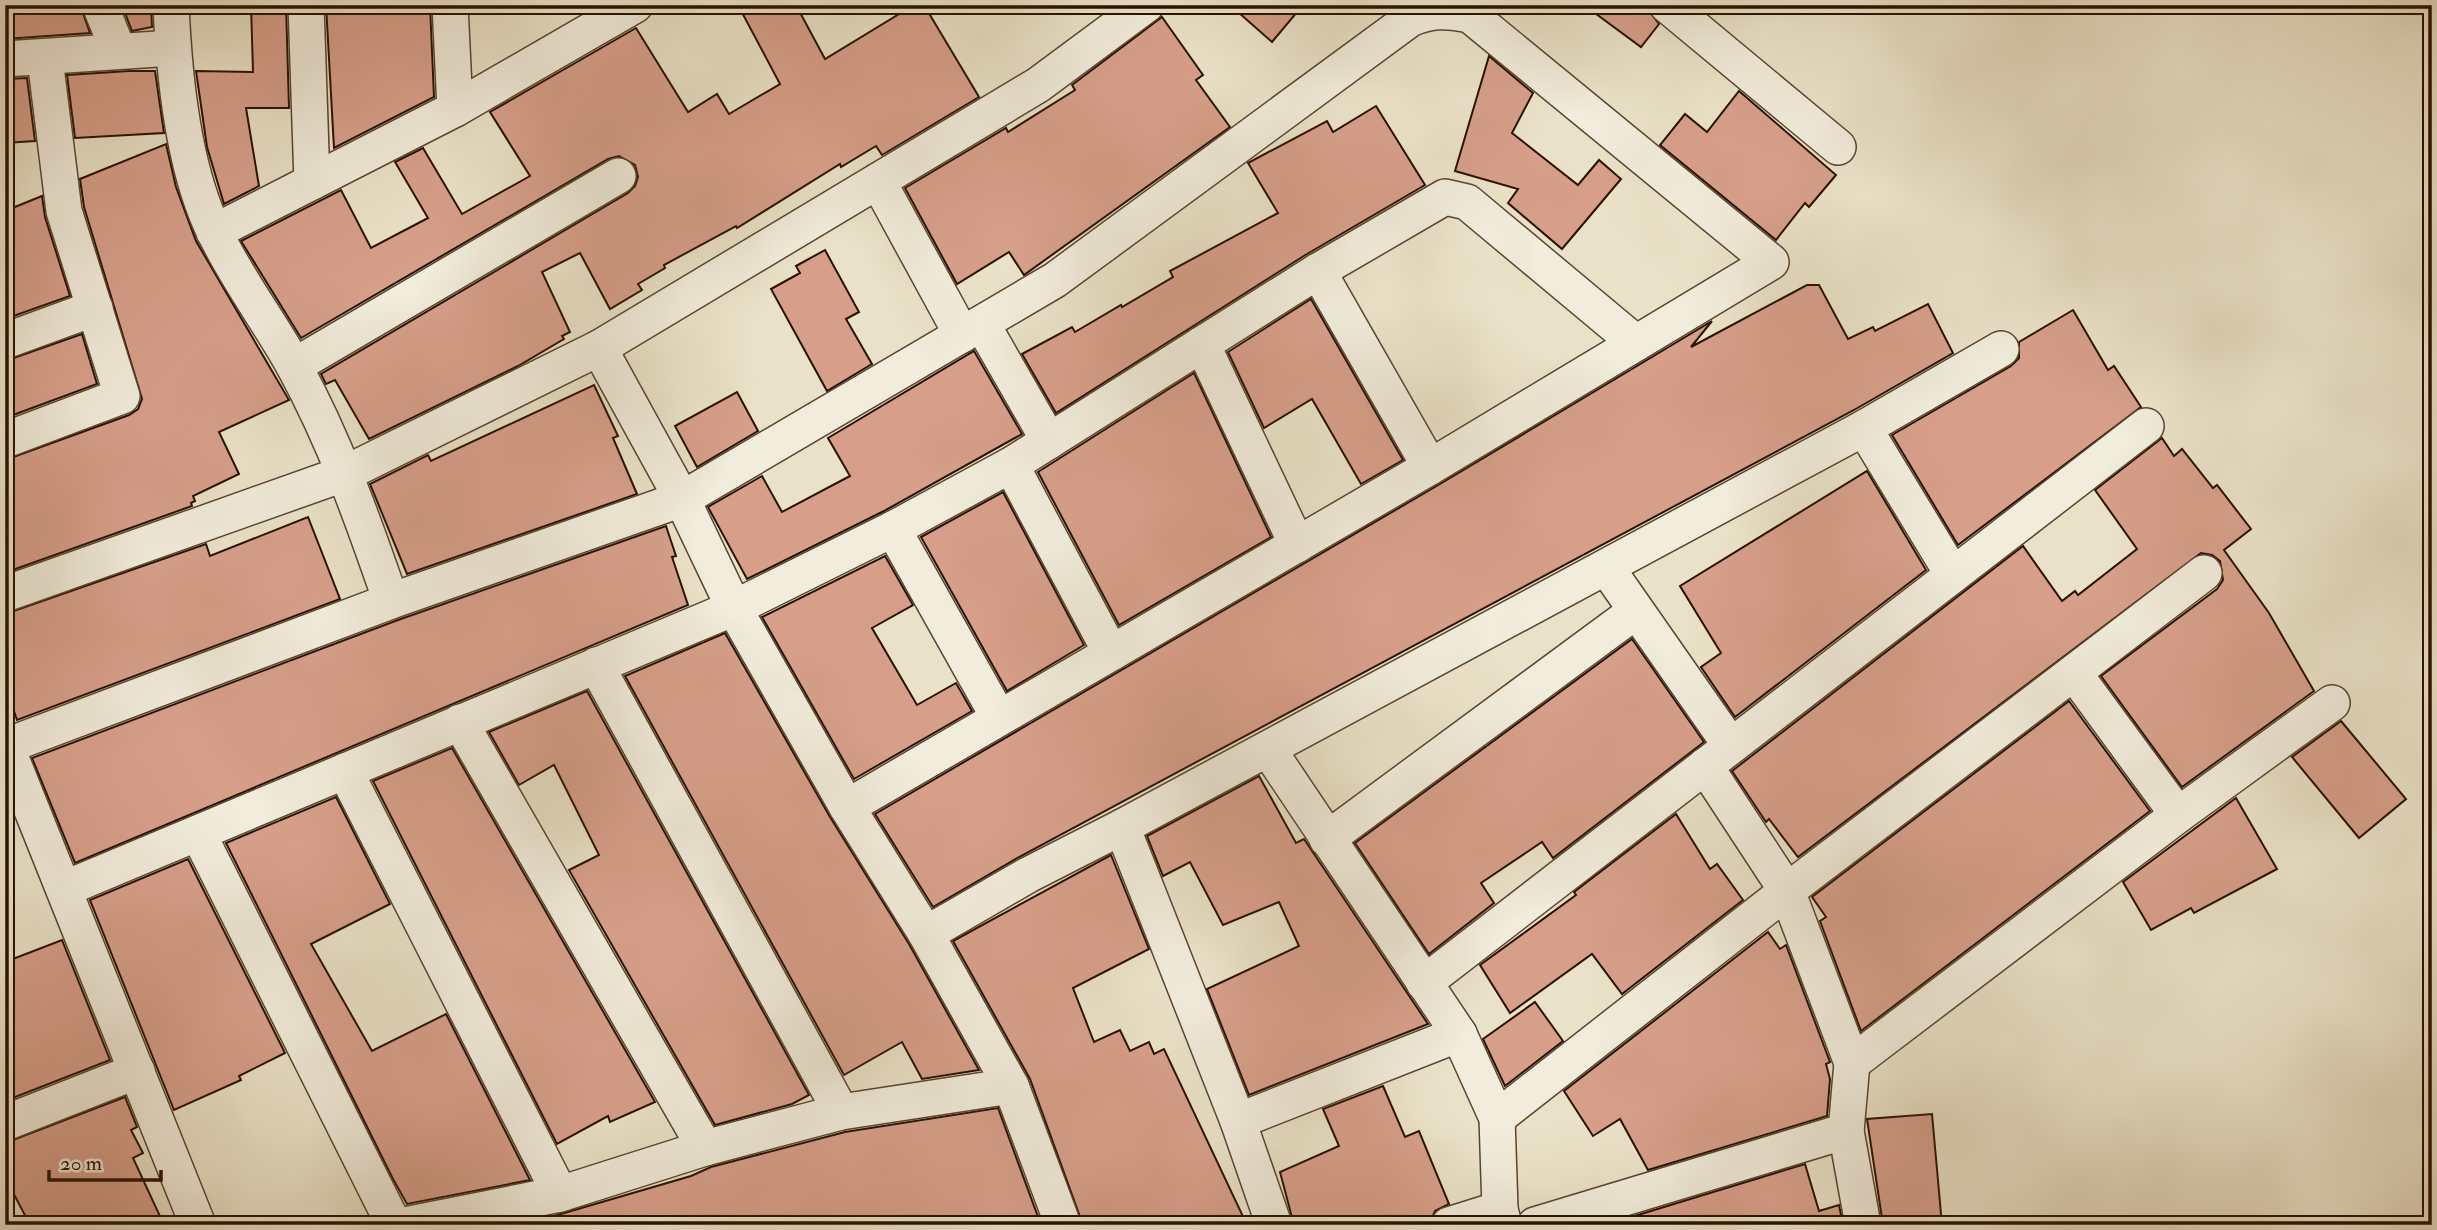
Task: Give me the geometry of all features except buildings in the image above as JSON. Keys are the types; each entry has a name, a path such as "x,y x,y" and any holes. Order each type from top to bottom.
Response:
{"street":[{"path":"100,5 118,50"},
{"path":"171,5 173,48 187,150 214,232 294,366 346,473 391,601"},
{"path":"306,5 312,182"},
{"path":"450,5 455,109"},
{"path":"214,232 455,109 635,5"},
{"path":"5,594 346,473 599,348 1038,85 1146,5"},
{"path":"1667,5 1838,146"},
{"path":"198,1225 6,744 391,601 682,499 1055,280 1410,19 1426,12 1452,11 1469,15 1771,262 1430,467 846,807"},
{"path":"5,59 44,59 118,50 173,48"},
{"path":"5,440 122,396 64,211 44,59"},
{"path":"294,366 618,176"},
{"path":"877,181 972,329 1049,441"},
{"path":"64,889 734,608 893,529 1011,465 1318,271 1444,197 1454,196 1468,202 1636,343"},
{"path":"1318,271 1430,467"},
{"path":"5,341 95,308"},
{"path":"1202,344 1297,545"},
{"path":"599,348 682,499 734,608 846,807 926,934 1011,1086 1063,1225"},
{"path":"926,934 1028,875 1122,828 1864,428 2001,349"},
{"path":"1424,983 2146,426"},
{"path":"1864,428 1953,575"},
{"path":"1011,465 1111,653"},
{"path":"893,529 999,718"},
{"path":"1606,567 1636,611 1718,756 1787,891 1852,1063 1846,1131 1863,1225"},
{"path":"1497,1118 1787,891 2204,573"},
{"path":"1328,839 1636,611"},
{"path":"596,665 841,1112"},
{"path":"2074,673 2178,815"},
{"path":"1852,1063 2178,815 2332,703"},
{"path":"460,722 705,1149"},
{"path":"1268,749 1459,1034 1497,1118 1502,1217 1449,1225"},
{"path":"345,771 560,1194"},
{"path":"1122,828 1238,1121 1274,1225"},
{"path":"198,833 394,1225"},
{"path":"1238,1121 1459,1034"},
{"path":"5,1123 137,1071"},
{"path":"405,1225 560,1194 705,1149 841,1112 1011,1086"},
{"path":"1535,1225 1846,1131"}]}
